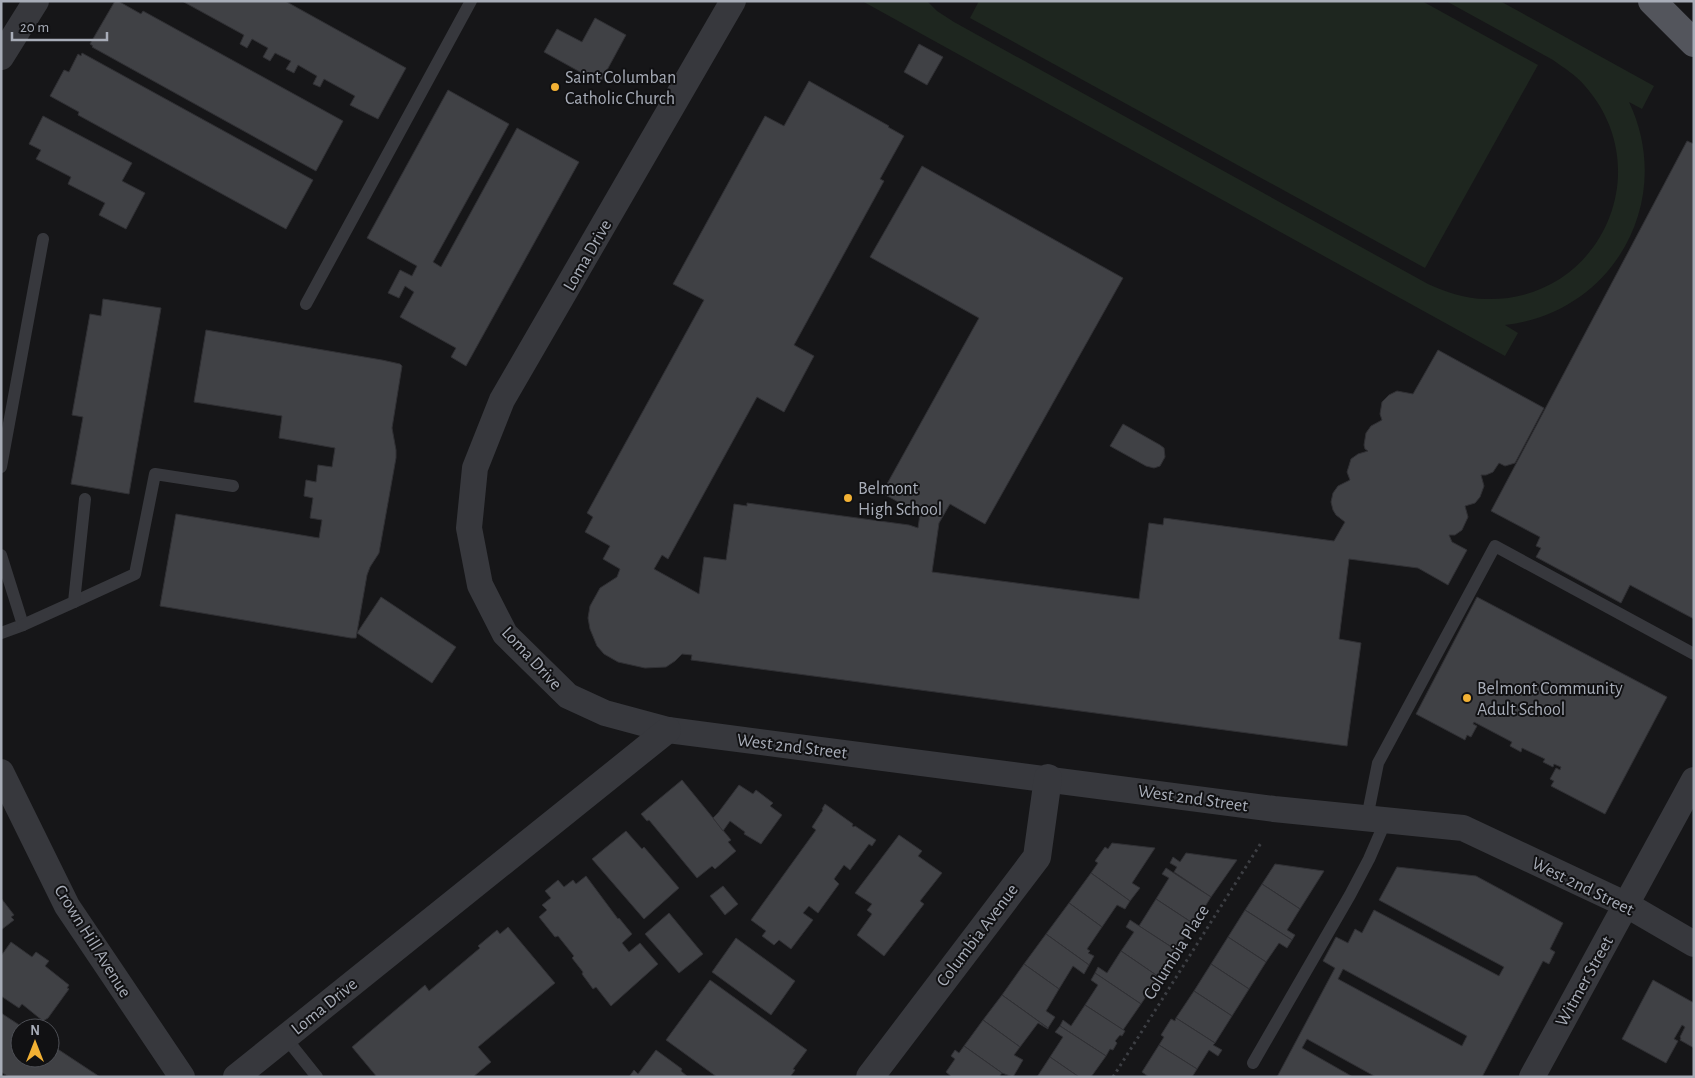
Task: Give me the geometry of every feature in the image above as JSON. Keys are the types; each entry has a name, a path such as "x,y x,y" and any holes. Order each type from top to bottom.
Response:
{"main road":[{"path":"1652,1 1694,43"},
{"path":"1663,1 1694,18"}],"street":[{"path":"1,57 36,1"},
{"name":"Loma Drive","path":"668,730 605,712 568,696 505,634 480,585 469,528 475,468 502,400 732,1"},
{"name":"Loma Drive","path":"236,1077 668,730"},
{"name":"West 2nd Street","path":"668,730 1048,778 1274,809 1463,828 1627,905 1694,944"},
{"name":"Crown Hill Avenue","path":"1,772 67,906 182,1077"},
{"name":"Columbia Avenue","path":"870,1077 1037,857 1048,778"},
{"name":"Witmer Street","path":"1532,1077 1694,780"}],"lane":[{"path":"306,304 470,1"},
{"path":"1,467 42,239"},
{"path":"1,633 23,625 135,574 155,474 233,486"},
{"path":"74,602 85,499"},
{"path":"1253,1062 1369,859 1376,819 1378,762 1495,546 1694,654"},
{"path":"1,555 23,625"},
{"path":"285,1037 316,1077"}],"path":[{"name":"Columbia Place","path":"1113,1077 1261,842"}],"shaded area":[{"path":"862,1 927,1 937,11 954,22 1428,284 1471,298 1486,299 1526,294 1560,279 1587,255 1606,226 1616,192 1617,156 1607,120 1585,86 1553,60 1446,1 1500,1 1654,86 1642,109 1629,102 1642,140 1645,177 1639,213 1625,246 1604,275 1577,299 1543,316 1505,325 1518,333 1505,356"},
{"path":"979,1 1422,1 1538,65 1425,268 970,18"}],"building":[{"path":"115,1 141,14 143,11 343,121 316,171 92,47 90,44"},
{"path":"182,1 285,1 406,68 378,119 350,105 355,96 324,79 320,87 313,84 317,76 298,65 294,73 286,69 291,61 275,53 270,61 263,57 268,48 252,39 247,48 240,44 244,35"},
{"path":"595,18 626,35 600,83 544,52 557,29 582,42"},
{"path":"919,44 943,57 927,85 904,72"},
{"path":"82,53 313,180 286,229 78,115 79,112 50,96 64,70 69,72 78,54 81,56"},
{"path":"809,81 904,136 880,179 884,181 794,345 814,356 784,412 757,397 668,559 662,555 654,569 699,594 704,557 726,560 734,504 747,506 747,503 909,525 918,528 920,514 882,493 979,318 870,257 922,166 1123,278 985,524 950,504 939,523 932,572 1139,599 1149,523 1163,525 1164,518 1334,541 1345,522 1333,510 1331,502 1333,493 1338,486 1350,480 1347,472 1351,459 1358,454 1368,451 1364,445 1366,433 1371,426 1382,420 1380,414 1382,402 1389,395 1397,391 1413,394 1438,350 1544,408 1515,463 1505,466 1499,463 1493,472 1481,475 1484,486 1480,497 1475,503 1465,506 1468,517 1462,530 1455,535 1449,535 1452,542 1467,550 1448,585 1418,568 1349,559 1339,639 1361,643 1347,746 691,660 692,655 682,654 666,667 645,668 618,662 604,654 597,646 588,618 590,606 600,588 617,577 620,569 603,559 610,546 585,532 593,517 587,513 704,300 673,284 765,116 784,126"},
{"path":"448,90 509,124 433,262 441,267 517,128 579,162 466,366 451,357 456,348 400,317 414,292 405,286 399,298 388,293 400,270 412,276 417,266 367,238"},
{"path":"43,116 132,163 122,181 145,193 126,229 99,215 105,203 68,184 71,177 36,159 41,150 29,144"},
{"path":"1687,141 1694,144 1694,619 1630,585 1621,603 1536,557 1541,548 1536,546 1540,537 1491,511"},
{"path":"103,299 161,308 129,494 71,484 83,417 72,415 90,314 101,316"},
{"path":"206,330 382,360 402,366 392,428 396,458 379,553 367,575 356,638 160,606 176,514 319,538 322,520 310,518 313,498 304,496 306,480 316,482 318,465 332,467 335,448 279,438 282,416 194,402"},
{"path":"1123,424 1164,448 1165,457 1160,466 1154,468 1146,466 1110,446"},
{"path":"381,597 456,647 432,683 357,633"},
{"path":"1477,597 1667,697 1605,814 1551,786 1554,781 1550,779 1556,768 1560,770 1561,767 1554,764 1553,767 1543,762 1545,759 1522,748 1521,752 1510,746 1512,742 1474,722 1473,724 1477,726 1471,737 1467,735 1465,740 1416,714"},
{"path":"682,780 731,840 728,842 736,851 715,869 712,866 697,878 649,820 647,821 641,814"},
{"path":"739,785 753,794 756,790 773,803 770,806 782,815 761,844 744,834 745,832 730,821 723,831 713,818"},
{"path":"825,804 853,824 852,826 855,826 876,840 872,846 869,844 850,870 844,865 834,879 839,884 818,913 809,906 803,913 813,920 791,949 779,940 774,945 762,936 766,931 751,920 816,830 812,827"},
{"path":"626,831 642,849 644,847 679,888 644,919 592,859"},
{"path":"899,835 922,851 918,856 942,873 920,901 924,904 884,956 857,935 872,914 867,910 872,904 855,893"},
{"path":"1112,843 1155,848 1132,883 1140,888 1130,901 1091,873 1098,863 1095,861 1105,847 1108,849"},
{"path":"1186,853 1237,860 1211,897 1174,872 1177,867 1170,863 1173,857 1180,862"},
{"path":"1275,864 1324,871 1300,909 1262,884"},
{"path":"1397,867 1476,876 1563,923 1550,949 1555,952 1549,964 1543,961 1482,1077 1376,1077 1307,1039 1302,1048 1353,1077 1277,1077 1335,968 1323,961 1336,937 1348,943 1355,929 1362,933 1374,910 1499,976 1504,967 1379,900","holes":["1343,969 1467,1036 1462,1046 1338,979"]},
{"path":"1166,868 1211,897 1194,924 1156,899 1169,878 1162,874"},
{"path":"1091,873 1130,901 1125,909 1117,905 1102,927 1069,903"},
{"path":"586,876 618,919 632,934 622,943 629,952 640,943 658,964 611,1006 596,987 593,989 572,958 574,956 539,917 547,910 542,905 551,898 545,891 558,880 564,887 573,880 576,884"},
{"path":"1262,884 1300,909 1287,930 1295,935 1292,940 1245,910"},
{"path":"723,886 738,904 725,915 710,896"},
{"path":"1,898 14,915 11,917 14,920 1,930"},
{"path":"1156,899 1194,924 1176,950 1139,926"},
{"path":"1069,903 1102,927 1087,949 1090,951 1088,953 1094,956 1089,965 1046,934"},
{"path":"1245,910 1292,940 1287,948 1279,943 1266,962 1228,937"},
{"path":"669,913 703,954 679,973 645,934"},
{"path":"1130,920 1176,950 1159,977 1121,951 1134,932 1126,927"},
{"path":"508,927 555,983 478,1047 491,1062 473,1077 377,1077 352,1047 425,985 429,991 480,948 478,946 497,930 500,934"},
{"path":"1046,934 1089,965 1084,974 1073,966 1059,989 1024,964"},
{"path":"1228,937 1266,962 1249,989 1211,964"},
{"path":"736,938 795,981 771,1015 712,972"},
{"path":"11,942 32,957 36,952 49,961 45,966 69,985 67,988 69,989 48,1018 39,1018 22,1004 19,1008 1,996 1,956"},
{"path":"1121,951 1159,977 1141,1004 1095,973 1098,967 1107,973"},
{"path":"1024,964 1059,989 1046,1011 1055,1017 1048,1028 1002,995"},
{"path":"1211,964 1249,989 1232,1016 1194,991"},
{"path":"1095,973 1141,1004 1123,1030 1085,1005 1098,985 1091,980"},
{"path":"710,980 807,1050 793,1069 795,1070 790,1077 717,1077 666,1040"},
{"path":"1653,980 1694,1003 1694,1048 1680,1040 1685,1027 1682,1025 1674,1039 1678,1041 1666,1063 1622,1039"},
{"path":"1194,991 1232,1016 1215,1043 1176,1018"},
{"path":"1002,995 1048,1029 1038,1023 1020,1047 983,1020"},
{"path":"1085,1005 1125,1031 1115,1041 1117,1043 1113,1050 1110,1049 1106,1056 1060,1026 1063,1020 1071,1026"},
{"path":"1,1013 10,1019 10,1068 60,1068 60,1051 100,1077 9,1077 1,1072"},
{"path":"1176,1018 1215,1043 1213,1045 1222,1050 1218,1056 1209,1050 1197,1069 1159,1045 1164,1037 1161,1035 1171,1019 1175,1021"},
{"path":"983,1020 1020,1047 1014,1055 1023,1060 1013,1077 1002,1073 964,1046"},
{"path":"1060,1026 1106,1056 1091,1077 1079,1077 1050,1057 1063,1037 1055,1032"},
{"path":"1159,1045 1197,1069 1192,1077 1149,1077 1142,1072"},
{"path":"964,1046 1002,1073 999,1077 952,1077 946,1072 955,1059 951,1056 955,1050 959,1053"},
{"path":"656,1050 682,1069 681,1071 688,1077 629,1077 634,1070 638,1074"},
{"path":"1050,1057 1079,1077 1037,1077"}],"place":[{"name":"Saint Columban Catholic Church","path":"555,87"},
{"name":"Belmont High School","path":"848,498"},
{"name":"Belmont Community Adult School","path":"1467,698"}]}
